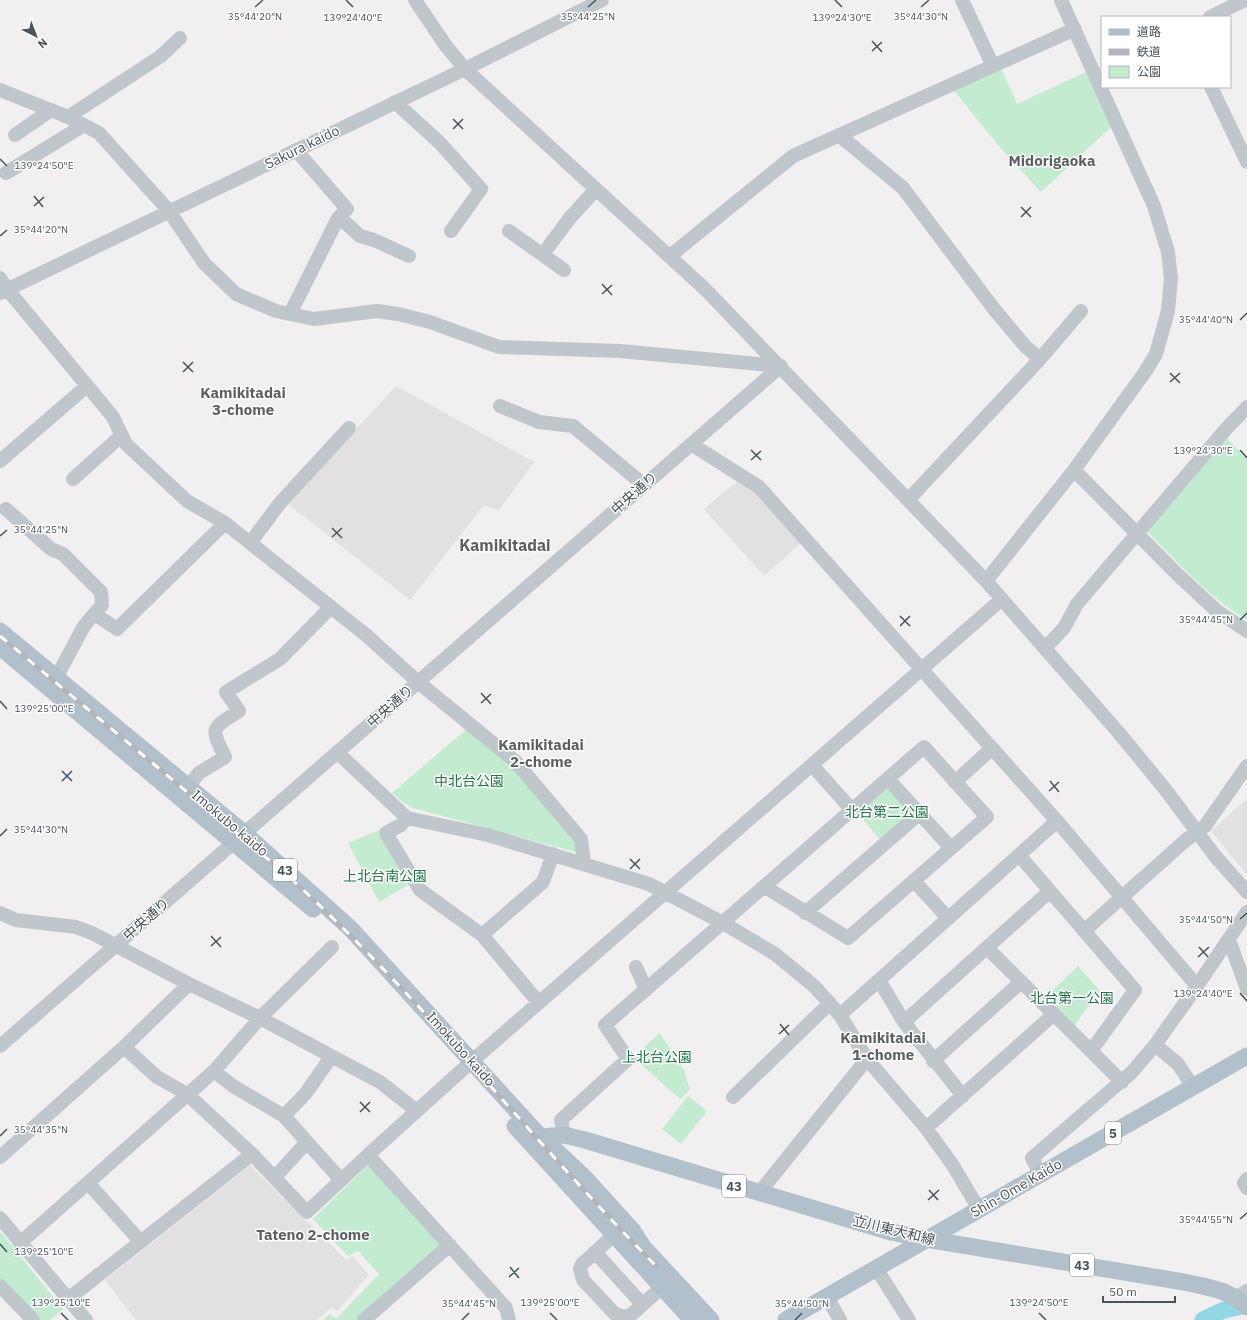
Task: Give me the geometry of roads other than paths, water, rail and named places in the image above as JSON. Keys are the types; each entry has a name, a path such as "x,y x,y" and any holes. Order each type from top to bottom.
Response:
{"main road":[{"name":"Imokubo kaido","path":"0,631 188,787 342,937 468,1065 538,1142 614,1235 692,1320"},
{"name":"Imokubo kaido","path":"0,647 239,837"},
{"name":"Shin-Ome Kaido","path":"786,1320 1247,1056"},
{"name":"立川東大和線","path":"538,1142 564,1135 887,1230 926,1239 1184,1282 1228,1292 1243,1298"},
{"name":"Imokubo kaido","path":"538,1142 584,1177 633,1231 644,1248 711,1320"},
{"path":"887,1230 892,1259"}],"street":[{"path":"415,0 446,46 465,69 705,289 986,581 1143,761 1224,867 1247,892"},
{"name":"Sakura kaido","path":"2,287 169,211 465,69 602,0"},
{"path":"962,0 992,66"},
{"path":"1061,0 1098,71"},
{"path":"1212,16 1245,0"},
{"path":"670,256 793,156 1075,29"},
{"path":"68,118 161,56 180,38"},
{"path":"986,581 1074,470 1145,372 1156,354 1168,311 1171,278 1168,252 1154,206 1105,88"},
{"path":"1212,88 1247,162"},
{"path":"0,90 51,110 99,133 108,141 169,211 204,263 236,294 276,311 314,319 377,311 430,322 499,347 620,351 780,366"},
{"path":"395,102 440,143 481,189 451,231"},
{"path":"15,135 51,110"},
{"path":"6,173 84,125"},
{"path":"839,135 903,188 994,309 1025,346 1040,359"},
{"path":"290,314 339,217 347,209 296,150"},
{"path":"543,254 569,218 596,189"},
{"path":"339,217 360,236 374,240 409,256"},
{"path":"509,231 564,270"},
{"path":"2,287 113,417 126,444 187,501 225,523 331,607 366,635 418,682 515,761 582,839 584,863"},
{"path":"908,500 1040,359 1081,311"},
{"name":"中央通り","path":"0,1046 780,366"},
{"path":"0,461 88,386"},
{"path":"500,406 539,422 573,426 644,485"},
{"path":"1045,648 1064,628 1077,604 1136,533 1233,420 1247,407"},
{"path":"250,543 280,503 349,428"},
{"path":"73,479 122,435"},
{"path":"691,444 760,487 991,749 1057,821 1197,986"},
{"path":"1074,470 1136,533 1217,611 1247,632"},
{"path":"6,510 51,549 63,554 100,592 102,605 84,626 56,678"},
{"path":"95,614 117,629 225,523"},
{"path":"124,1047 158,1077 187,1094 252,1154 307,1212 468,1065 1002,599"},
{"path":"188,787 199,773 225,757 214,731 218,724 239,711 226,692 280,659 331,607"},
{"path":"564,1135 561,1120 628,1059 605,1025 924,747 986,817 848,938 764,887"},
{"path":"955,782 991,749"},
{"path":"338,752 407,818 488,835 649,884 723,923 774,954 814,986 840,1015 867,1059 926,1128 952,1164 979,1209"},
{"path":"812,765 852,810"},
{"path":"1084,931 1186,840 1205,826 1247,766"},
{"path":"888,779 951,848"},
{"path":"806,913 920,814"},
{"path":"407,818 401,826 386,833 420,890 482,935 539,1003"},
{"path":"840,1015 1057,821"},
{"path":"482,935 543,882 553,854"},
{"path":"1019,855 1135,990 1091,1051"},
{"path":"914,881 948,918"},
{"path":"904,1022 1050,891"},
{"path":"1040,1174 1032,1158 1122,1082 1154,1045 1197,986 1247,912"},
{"path":"0,913 16,920 30,923 76,927 92,933 189,984 260,1018 330,1057 380,1082 417,1111"},
{"path":"1229,940 1247,989"},
{"path":"20,1243 214,1071 260,1018 332,947"},
{"path":"987,948 1122,1082"},
{"path":"636,967 646,990"},
{"path":"879,980 904,1022 933,1061 962,1096"},
{"path":"933,1061 1021,982"},
{"path":"0,1157 124,1047 189,984"},
{"path":"733,1097 830,1003"},
{"path":"926,1128 1054,1014"},
{"path":"1154,1045 1178,1064 1193,1087"},
{"path":"284,1116 306,1093 330,1057"},
{"path":"759,1193 867,1059"},
{"path":"214,1071 233,1086 284,1116 341,1180"},
{"path":"275,1177 306,1142"},
{"path":"68,1299 252,1154"},
{"path":"368,1155 506,1308 509,1320"},
{"path":"1247,1179 1244,1182 1247,1188"},
{"path":"88,1183 141,1242"},
{"path":"0,1218 85,1320"},
{"path":"614,1235 582,1264 580,1269 583,1280 615,1314 620,1317 632,1314 662,1287 663,1276 659,1264"},
{"path":"364,1320 450,1245"},
{"path":"595,1252 642,1304"},
{"path":"876,1268 909,1320"},
{"path":"0,1286 33,1320"},
{"path":"827,1297 840,1320"}],"waterway":[{"path":"1203,1320 1224,1310 1247,1305"}],"railway":[{"path":"0,636 288,876 337,922 430,1019 610,1219 657,1267"}],"district":[{"name":"Midorigaoka","path":"1052,160"},
{"name":"Kamikitadai 3-chome","path":"243,400"},
{"name":"Kamikitadai","path":"505,545"},
{"name":"Kamikitadai 2-chome","path":"541,752"},
{"name":"Kamikitadai 1-chome","path":"883,1046"},
{"name":"Tateno 2-chome","path":"313,1234"}],"park label":[{"name":"中北台公園","path":"469,781"},
{"name":"北台第二公園","path":"887,812"},
{"name":"上北台南公園","path":"385,876"},
{"name":"北台第一公園","path":"1072,998"},
{"name":"上北台公園","path":"657,1057"}]}
